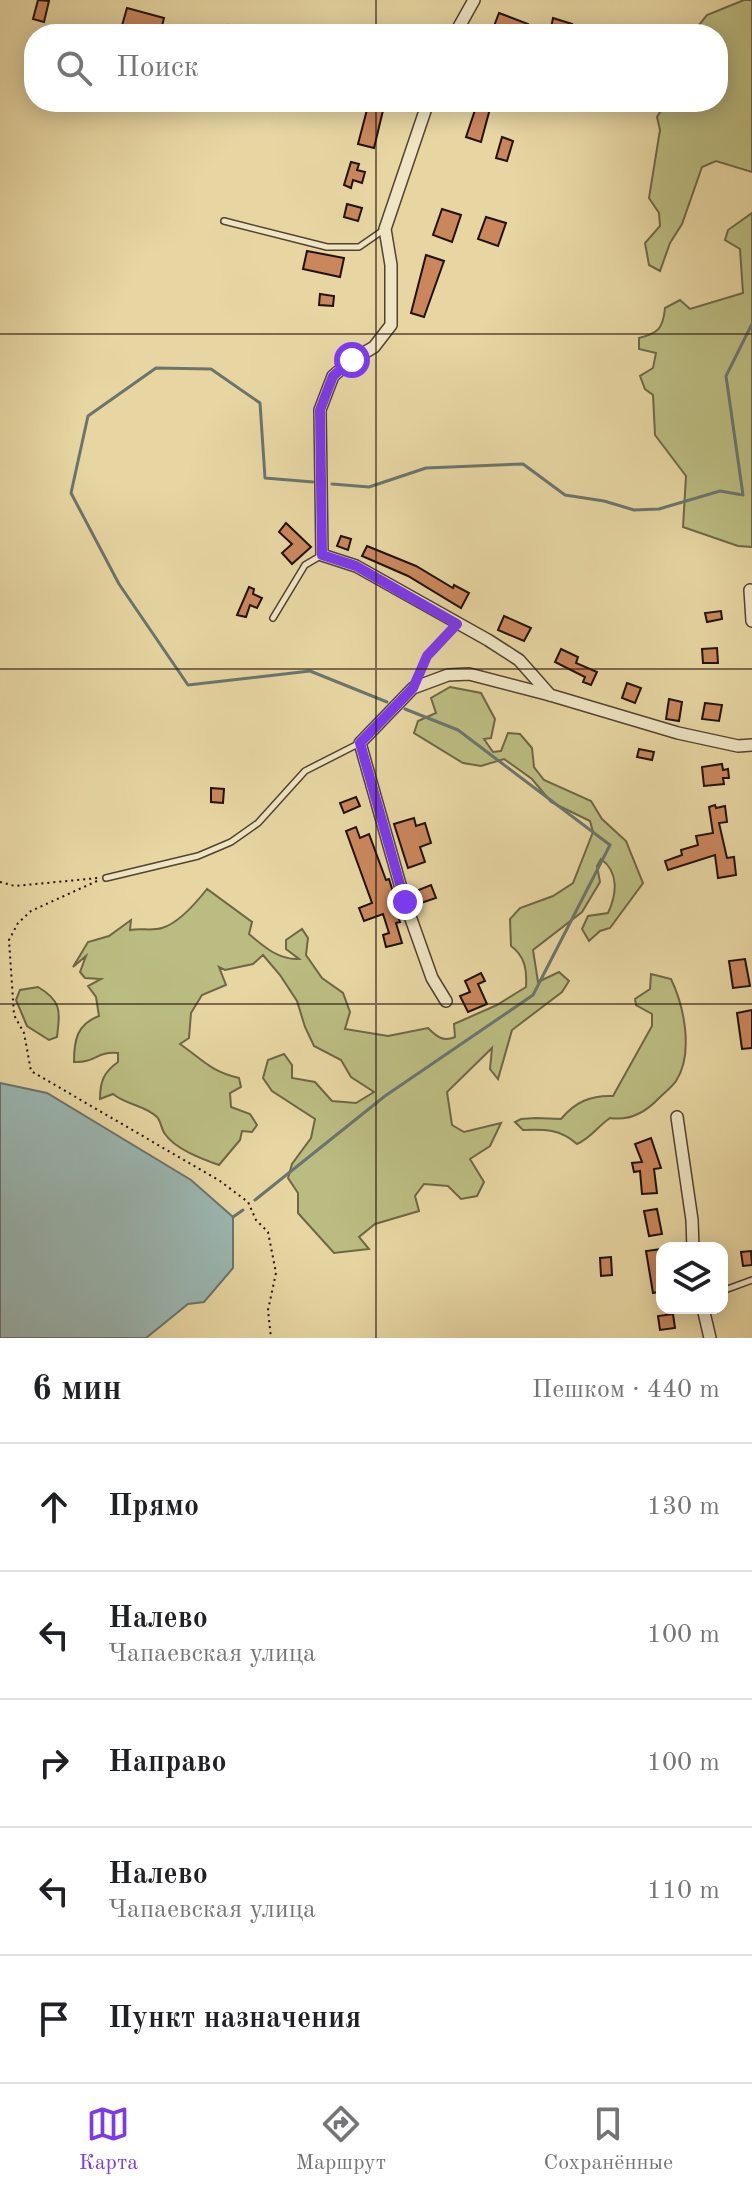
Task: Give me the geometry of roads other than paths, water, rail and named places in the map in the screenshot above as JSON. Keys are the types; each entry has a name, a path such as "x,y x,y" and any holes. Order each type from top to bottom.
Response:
{"street":[{"path":"461,24 474,0"},
{"path":"425,112 385,229 391,265 391,325 374,347 333,376 320,410 322,555 356,566 519,660 550,695"},
{"path":"750,590 752,621"},
{"path":"446,1001 432,978 405,902 360,743 413,688 448,675 469,674 678,733 738,746 752,745"},
{"path":"677,1117 693,1242"},
{"path":"704,1314 710,1338"}],"lane":[{"path":"224,221 327,247 359,247 385,229"},
{"path":"273,618 305,565 322,555"},
{"path":"413,688 427,656 457,624"},
{"path":"106,878 198,856 231,842 258,823 305,771 360,743"},
{"path":"728,1289 752,1280"}],"water":[{"path":"0,1083 47,1093 191,1180 233,1217 233,1268 204,1302 188,1304 146,1338 0,1338"}],"waterway":[{"path":"332,484 369,487 426,468 523,464 565,495 604,501 634,510 659,509 720,491 743,495 726,376 752,324"},
{"path":"313,482 265,478 260,403 211,369 156,368 88,416 71,493 119,584 188,685 310,671 387,702"},
{"path":"255,1200 385,1096 533,995 610,845 458,730 405,709"},
{"path":"233,1217 243,1210"}]}
